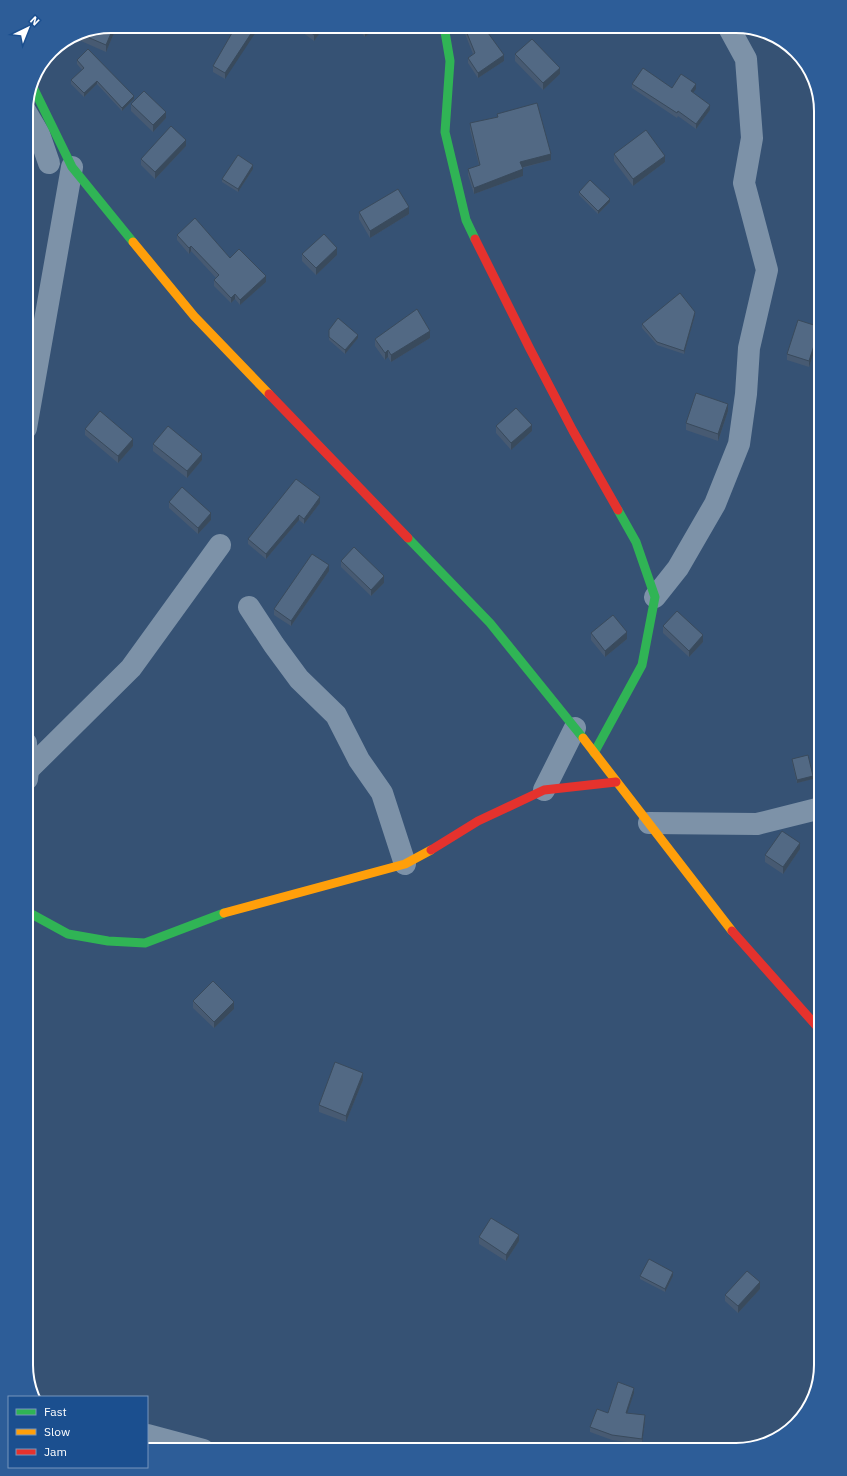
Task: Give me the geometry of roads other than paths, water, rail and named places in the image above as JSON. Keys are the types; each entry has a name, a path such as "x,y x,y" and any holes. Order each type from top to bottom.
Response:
{"street":[{"path":"445,33 450,61 445,132 466,220 569,424 636,542 654,597 642,665 594,753"},
{"path":"654,597 678,568 715,504 739,444 746,394 749,348 766,270 744,183 752,138 746,59 732,33"},
{"path":"36,93 72,167 194,316 490,623 575,728 734,933 814,1023"},
{"path":"33,124 39,134 49,163"},
{"path":"33,388 72,167"},
{"path":"33,770 131,668 220,545"},
{"path":"249,607 299,679 336,715 359,760 382,793 405,864"},
{"path":"544,790 575,728"},
{"path":"33,915 68,934 108,941 145,943 219,914 405,864 428,852 478,821 544,790 616,782"},
{"path":"649,823 757,824 814,810"},
{"path":"148,1435 177,1443"}]}
